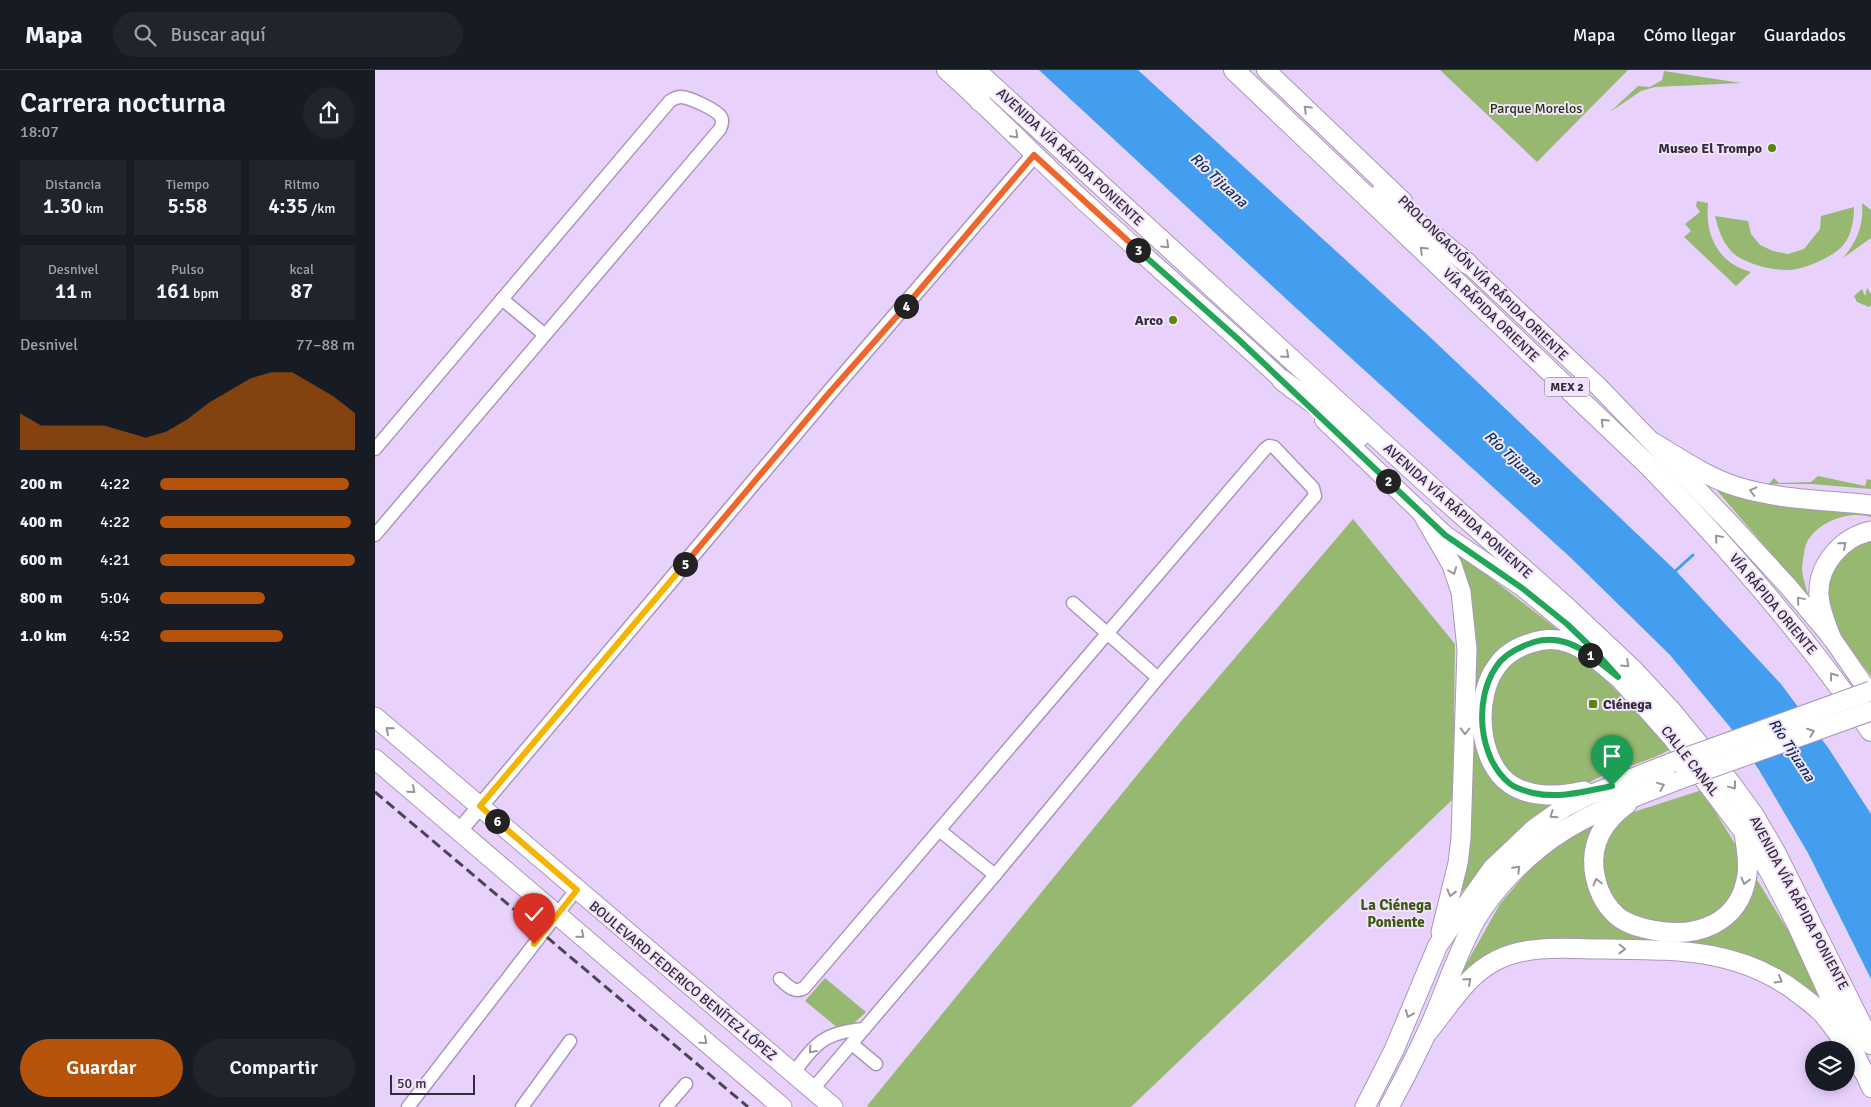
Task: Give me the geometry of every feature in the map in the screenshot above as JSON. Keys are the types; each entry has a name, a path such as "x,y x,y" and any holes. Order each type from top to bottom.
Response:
{"highway":[{"path":"958,70 978,92 980,101"},
{"name":"AVENIDA VÍA RÁPIDA PONIENTE","path":"975,70 1443,498 1565,606 1633,670 1672,712 1730,783 1754,816 1774,850 1871,1044"},
{"path":"1236,72 1291,113 1383,194 1468,264"},
{"name":"VÍA RÁPIDA ORIENTE","path":"1236,72 1648,465 1698,516 1790,622 1832,675 1871,731"},
{"path":"1282,380 1443,498"}],"main road":[{"name":"CALLE CANAL","path":"946,70 1034,155 1282,380 1445,535 1522,588 1567,624 1593,649 1672,738 1743,833 1768,870 1796,924 1867,1080"},
{"name":"PROLONGACIÓN VÍA RÁPIDA ORIENTE","path":"1266,70 1598,386 1654,442 1787,585 1831,637 1871,693"},
{"path":"1654,442 1719,480 1738,487 1780,496 1871,505"},
{"path":"1780,496 1825,491 1871,494"},
{"path":"1365,1107 1394,1050 1438,945 1458,862 1461,838 1467,649 1461,592 1448,558 1421,512"},
{"path":"1831,637 1822,610 1819,593 1825,568 1830,558 1842,545 1857,535 1871,531"},
{"path":"1618,677 1582,649 1567,642 1541,640 1519,648 1501,660 1490,678 1483,704 1482,723 1485,742 1500,774 1510,784 1533,793 1562,796 1677,771 1871,711"},
{"path":"1743,833 1748,858 1747,874 1742,894 1729,913 1709,928 1694,931 1666,932 1640,928 1625,922 1615,914 1605,901 1595,877 1595,850 1599,834 1617,812 1639,795 1677,771 1871,693"},
{"name":"BOULEVARD FEDERICO BENÍTEZ LÓPEZ","path":"375,718 833,1107"},
{"path":"375,759 782,1107"},
{"path":"1438,945 1492,870 1514,846 1565,807 1612,786"},
{"path":"1389,1107 1427,1032 1455,964 1476,920 1490,900 1515,870 1539,848 1565,830 1603,809 1639,795"},
{"path":"1427,1032 1450,1006 1463,985 1481,970 1498,960 1518,953 1538,950 1585,949 1698,952 1741,962 1762,970 1788,985 1826,1018 1867,1080"}],"street":[{"path":"375,449 670,101 680,97 688,98 716,112 721,117 720,129 375,534"},
{"path":"460,830 829,393 1034,155"},
{"path":"502,300 545,335"},
{"path":"779,979 795,990 804,988 1265,448 1269,446 1274,447 1313,488 1315,496 1158,678 995,875 812,1090"},
{"path":"1073,602 1158,678"},
{"path":"939,830 995,875"},
{"path":"408,1107 577,890"},
{"path":"793,1074 818,1043 826,1037 849,1030 864,1029"},
{"path":"522,1107 570,1041"},
{"path":"852,1044 876,1064"},
{"path":"667,1107 686,1084"}],"green space":[{"name":"Parque Morelos","path":"1440,70 1628,70 1537,162"},
{"path":"1664,71 1741,83 1655,87 1641,91 1610,112 1638,86 1650,87 1662,80"},
{"path":"1697,201 1708,203 1709,226 1716,247 1722,255 1740,268 1751,272 1736,286 1684,237 1691,231 1685,224 1700,212 1696,206"},
{"path":"1862,203 1871,210 1871,238 1843,258 1859,232 1862,218"},
{"path":"1854,207 1851,231 1847,240 1839,249 1819,262 1789,270 1750,263 1736,255 1723,239 1715,216 1748,221 1751,234 1760,245 1773,251 1788,254 1804,249 1820,229 1821,216"},
{"path":"1867,288 1871,294 1871,305 1869,307 1857,302 1854,296 1862,289 1865,296"},
{"path":"1818,476 1865,486 1867,479 1871,480 1871,489 1811,484 1769,484 1774,478 1779,483 1811,482"},
{"path":"1714,487 1871,512 1871,517 1863,515 1844,516 1827,523 1812,535 1806,545 1802,568 1809,598"},
{"path":"1353,519 1455,644 1453,799 1131,1107 868,1107 1182,720"},
{"path":"1871,537 1870,675 1842,637 1826,606 1825,589 1835,560"},
{"path":"1456,551 1561,632 1671,749 1651,759 1600,777 1571,793 1521,834 1458,896 1468,589"},
{"path":"1702,790 1794,940 1822,1003 1730,951 1517,946 1446,1000 1500,904 1539,858 1590,826"},
{"path":"825,978 866,1012 852,1025 838,1028 805,1001"}],"water":[{"name":"Río Tijuana","path":"1039,70 1138,70 1430,337 1676,571 1781,684 1829,749 1871,814 1871,979 1808,853 1759,770 1730,727 1670,655 1571,558 1296,308"}],"waterway":[{"path":"1673,573 1693,555"}],"railway":[{"path":"375,792 748,1107"}],"place":[{"name":"Museo El Trompo","path":"1772,148"},
{"name":"Arco","path":"1173,320"},
{"name":"Ciénega","path":"1593,704"}],"district":[{"name":"La Ciénega Poniente","path":"1396,914"}],"route":[{"path":"534,944 577,890 480,806 829,393 1006,190 1034,155 1238,339 1445,535 1522,588 1567,624 1593,649 1618,677 1582,649 1567,642 1541,640 1527,644 1510,653 1496,667 1486,688 1482,723 1485,742 1491,758 1500,774 1510,784 1519,789 1548,796 1562,796 1612,786"}]}
